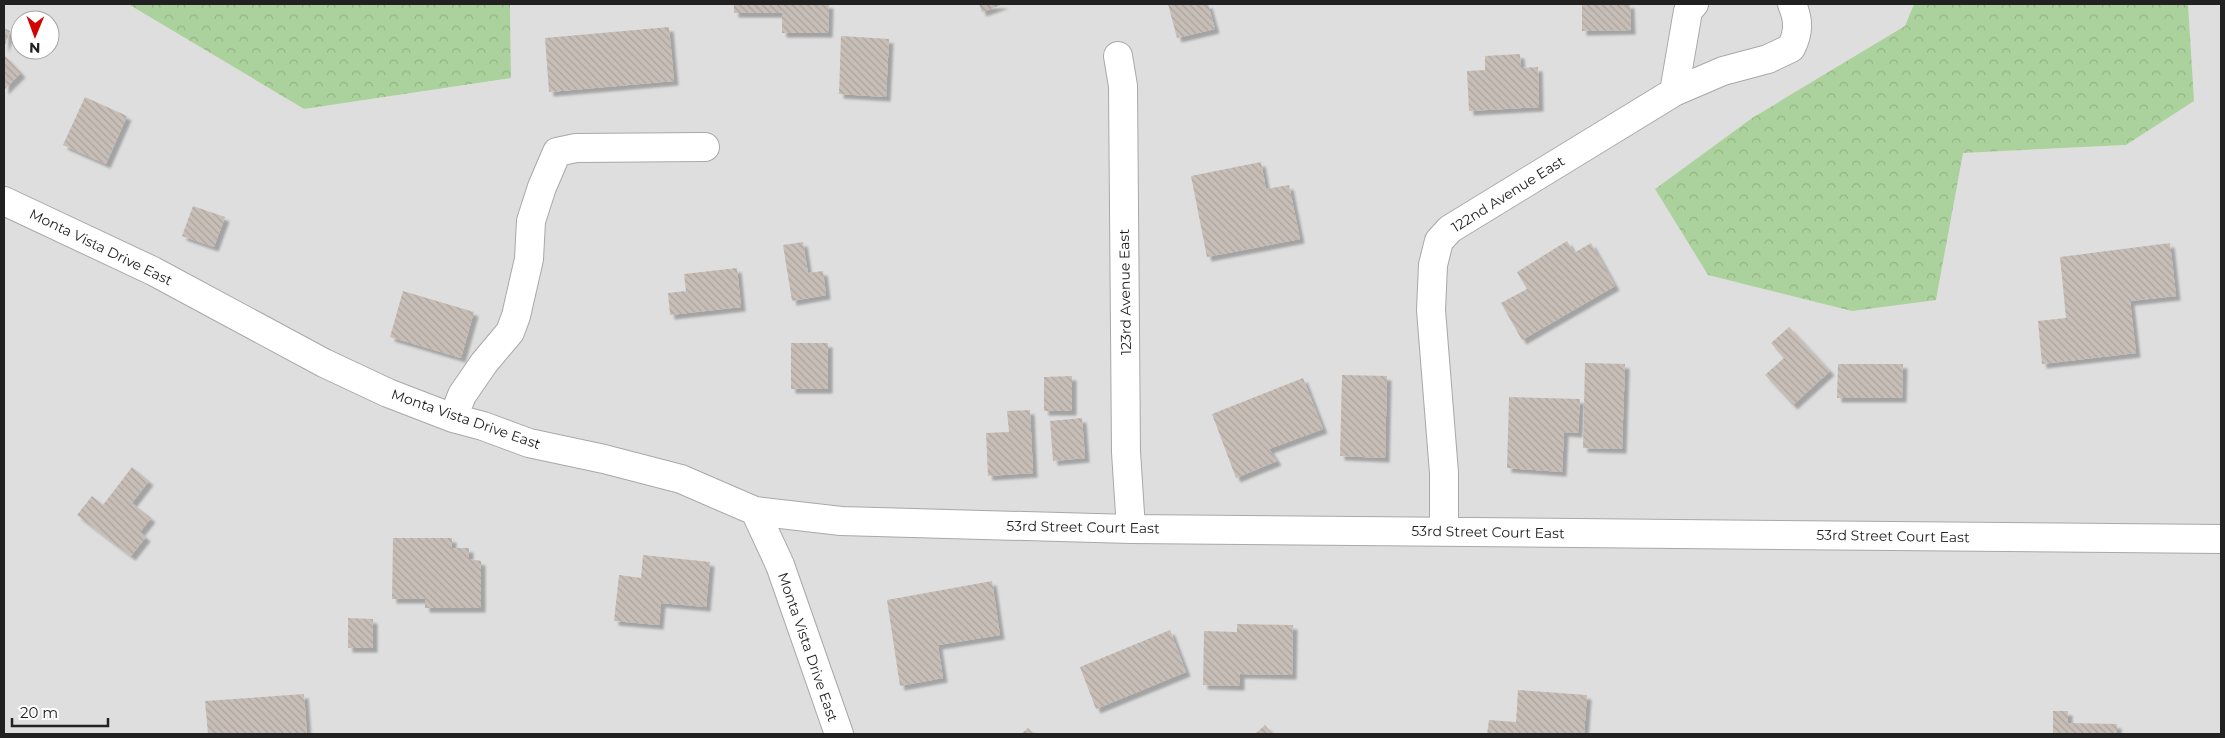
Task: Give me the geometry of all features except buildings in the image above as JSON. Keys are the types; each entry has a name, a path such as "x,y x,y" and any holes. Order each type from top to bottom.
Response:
{"street":[{"path":"1674,92 1688,12 1694,4"},
{"name":"122nd Avenue East","path":"1444,532 1444,473 1431,310 1433,265 1439,241 1450,229 1674,92 1723,71 1768,59 1791,48 1797,35 1798,18 1792,4"},
{"name":"123rd Avenue East","path":"1118,56 1123,86 1126,452 1131,529"},
{"path":"453,418 462,395 484,363 510,332 516,316 529,259 531,221 542,187 557,152 576,148 705,147"},
{"name":"Monta Vista Drive East","path":"4,201 153,271 324,363 388,392 453,418 483,426 529,443 604,459 682,479 755,511 780,565 839,734"},
{"name":"53rd Street Court East","path":"755,511 841,521 1131,529 2221,539"}],"shaded area":[{"path":"4,4 128,4 304,109 511,78 510,4 1914,4 1906,26 1752,118 1655,189 1936,300 1962,153 2126,145 2193,101 2188,4 2221,4 2221,734 4,734"}],"green space":[{"path":"128,4 510,4 511,78 304,109"},
{"path":"1914,4 2188,4 2194,101 2126,145 1963,153 1936,300 1852,311 1708,275 1655,189 1752,118 1905,26"}]}
